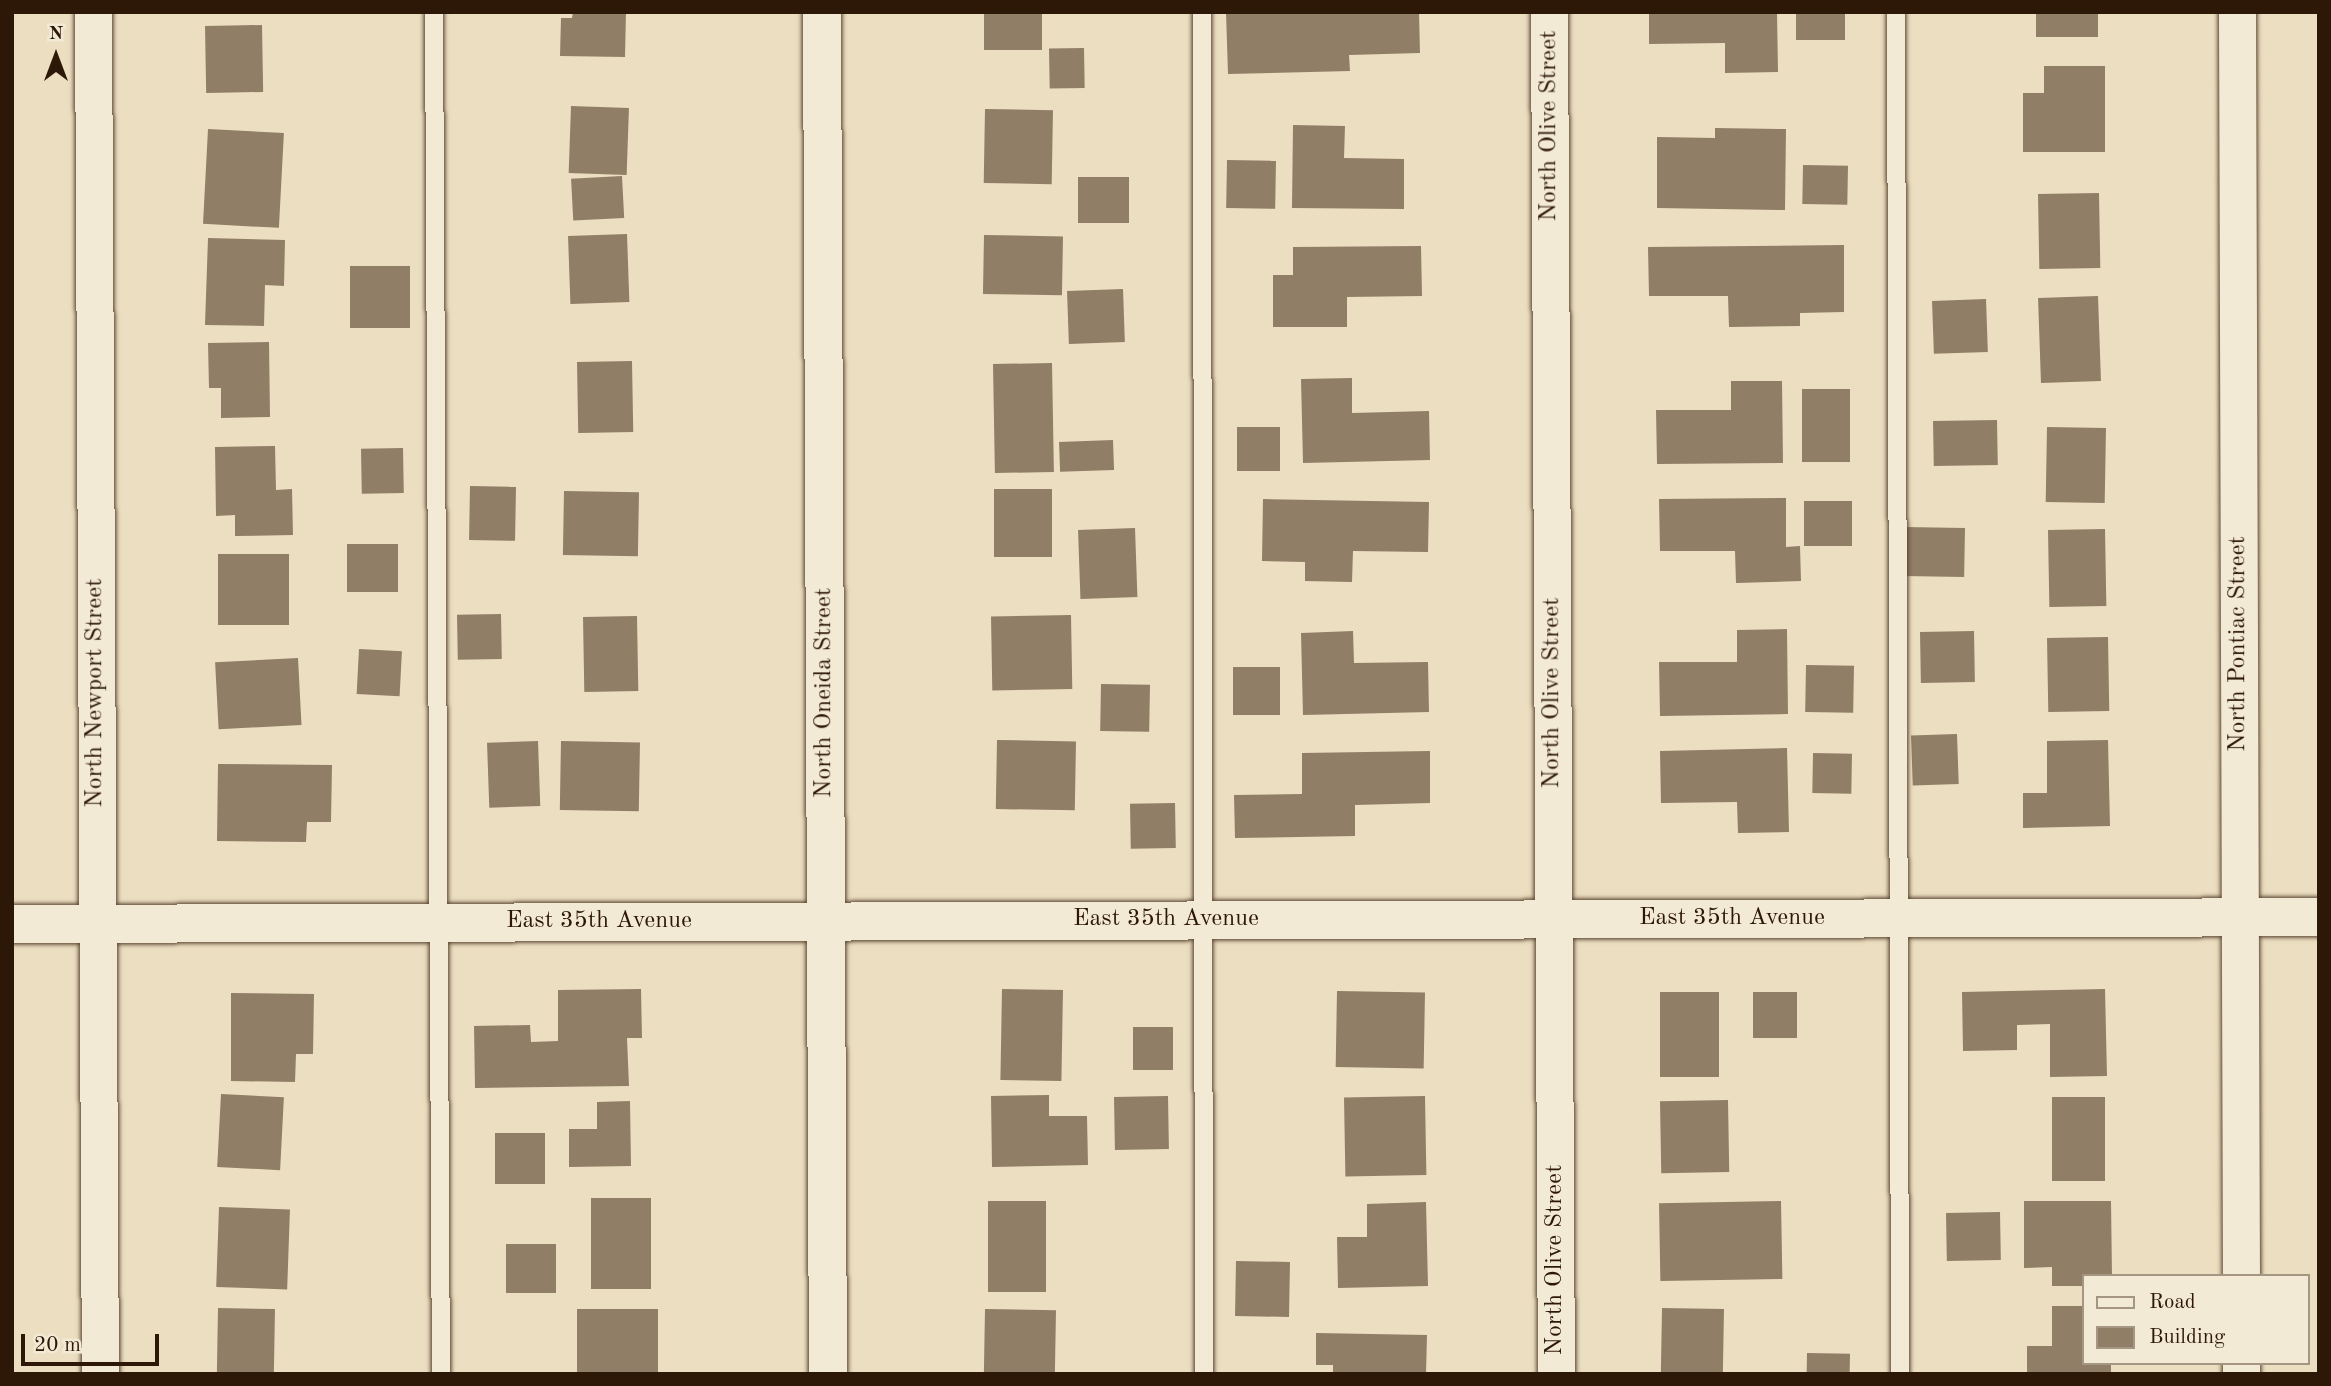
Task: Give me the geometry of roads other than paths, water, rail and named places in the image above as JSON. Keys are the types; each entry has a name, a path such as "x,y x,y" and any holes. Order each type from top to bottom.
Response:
{"street":[{"name":"North Newport Street","path":"93,12 100,1374"},
{"name":"North Oneida Street","path":"822,12 828,1374"},
{"name":"North Olive Street","path":"1549,12 1556,1374"},
{"name":"North Pontiac Street","path":"2236,12 2241,1274"},
{"name":"East 35th Avenue","path":"12,925 2319,917"}],"lane":[{"path":"434,12 441,1374"},
{"path":"1202,12 1201,920 1204,1374"},
{"path":"1896,12 1900,1374"}]}
